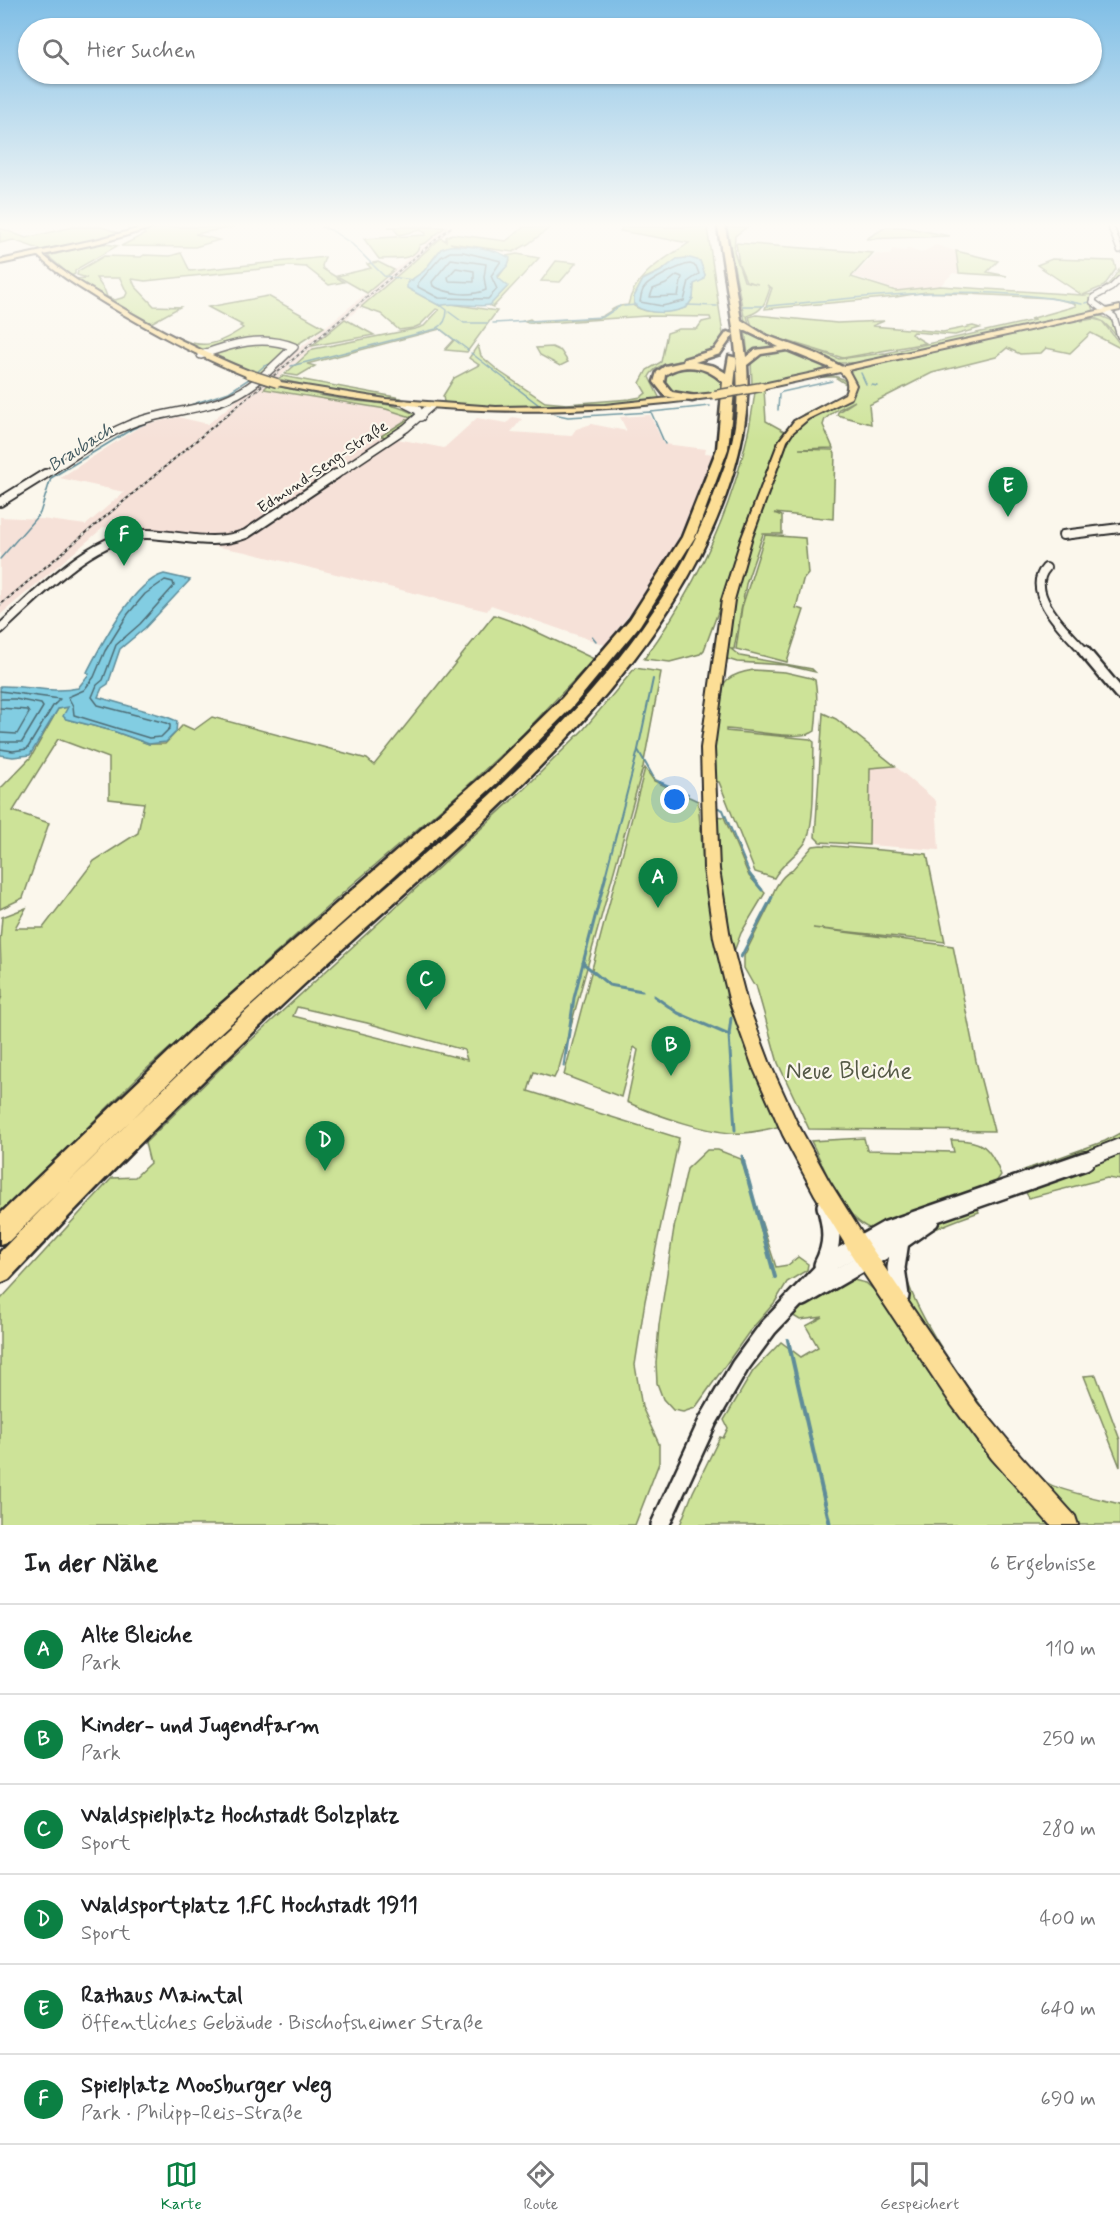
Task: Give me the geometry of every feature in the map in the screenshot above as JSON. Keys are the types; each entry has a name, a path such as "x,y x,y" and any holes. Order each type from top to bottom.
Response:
{"highway":[{"path":"0,1232 63,1167 177,1058 517,755 589,679 653,596 691,531 720,456 732,389 730,334 724,298"},
{"path":"0,1270 182,1085 369,911 505,789 560,734 612,676 656,619 679,584 715,513 738,438 744,393 744,363 733,298"},
{"path":"738,322 762,338 803,350 838,370"},
{"path":"667,398 653,379 656,372 665,366 714,354 722,347 730,334"},
{"path":"744,363 758,352 780,349 805,354 838,370 855,366"},
{"path":"667,398 659,382 659,375 671,367 686,365 717,370 727,378 732,389"},
{"path":"667,398 692,398"}],"main road":[{"path":"100,298 153,331 217,362 277,383 335,395 431,406 552,410 667,398"},
{"path":"855,366 1088,315 1108,315 1120,307"},
{"path":"692,398 761,387 838,370 851,385 851,392 846,398 804,417 786,435 733,579 723,620 721,658 708,731 708,827 712,886 727,964 740,1011 788,1126 822,1191 861,1253 981,1426 1066,1525"}],"street":[{"path":"1094,298 1094,306 1108,315 1120,336"},
{"path":"1095,303 1120,307"},
{"path":"1088,315 1108,315"},
{"path":"0,502 125,426 150,417 208,405 236,395 252,385 294,347 284,343 262,342 221,348 201,355"},
{"path":"217,362 212,355 221,348"},
{"path":"406,404 418,410 421,417"},
{"name":"Edmund-Seng-Straße","path":"0,629 90,552 117,538 142,534 201,542 224,542 250,532 421,417 431,406"},
{"path":"1063,535 1120,528"},
{"path":"1046,568 1041,573 1040,590 1046,606 1120,694"},
{"path":"660,1525 674,1490 725,1392 768,1328 797,1300 861,1253 887,1230 940,1213 1120,1146"},
{"path":"797,1300 831,1252 831,1224 822,1191"},
{"path":"817,1274 832,1261 900,1241 940,1213"},
{"path":"900,1241 895,1262 895,1283 912,1327"}],"shaded area":[{"path":"360,298 371,298 265,389 386,409 412,418 382,436 444,448 477,418 507,423 513,417 522,419 511,432 571,436 576,429 591,424 627,431 620,417 650,415 664,444 706,449 705,453 714,454 695,503 670,555 645,595 605,645 491,605 487,611 246,552 104,527 0,615 0,517 41,519 86,525 124,492 60,478 142,425 178,417 208,424"},
{"path":"895,766 936,801 939,850 869,845 870,767"}],"green space":[{"path":"103,298 115,300 147,298 154,306 180,307 149,324"},
{"path":"256,298 272,298 324,327 298,344 276,341 228,344 200,350 151,325 196,344 216,342 243,328 240,326 242,325 208,307"},
{"path":"371,298 426,298 440,306 445,303 497,311 467,352 445,350 454,340 440,329 307,364 315,366 298,376 285,374 313,349 415,329 424,326 439,310 436,309 420,325 399,330 381,314 361,307"},
{"path":"495,298 501,298 493,307 488,305"},
{"path":"630,298 634,298 634,306 646,311 674,311 687,307 693,298 718,298 723,334 719,346 711,353 701,357 677,361 656,369 649,377 658,399 606,404 503,407 451,405 444,402 443,396 454,378 479,365 469,358 478,345 481,356 500,372 545,402 567,404 641,397 646,393 640,383 647,370 661,362 667,333 679,329 697,329 702,322 711,320 710,317 646,316 561,322 528,323 523,321 597,318 617,307 628,305"},
{"path":"740,298 767,298 757,312 747,316 750,327 769,337 811,348 839,359 884,353 889,357 858,363 834,363 778,342 746,326"},
{"path":"769,298 883,298 765,309"},
{"path":"1052,298 1090,298 1094,311 891,356 886,353 1035,320 1030,319 1076,306 1074,303"},
{"path":"756,315 837,323 884,321 872,326 943,332 973,326 980,328 955,335 913,332 911,334 926,343 843,358 761,333 752,326 749,317"},
{"path":"1101,316 1111,320 1120,340 1103,322 1120,344 1120,348 1091,333 1070,353 1046,348 1041,353 1020,354 1007,348 996,357 932,373 869,405 871,424 837,415 855,401 825,419 823,425 833,448 799,449 833,450 835,454 833,519 774,513 782,516 782,534 763,534 746,584 734,649 731,649 740,656 812,669 815,672 785,665 737,662 724,658 736,581 788,436 803,420 850,397 855,388 849,372 851,370 1089,317"},
{"path":"345,319 374,335 312,346"},
{"path":"745,329 760,338 782,346 762,349 748,356"},
{"path":"257,344 279,345 288,350 261,373 247,370 215,355 225,349"},
{"path":"552,347 561,351 568,362 560,366 540,355 536,348"},
{"path":"776,350 811,358 822,365 825,370 752,386 751,361 756,354"},
{"path":"679,368 709,371 723,380 721,391 690,395 669,389 663,378 667,372"},
{"path":"824,375 837,377 844,380 847,383 849,391 842,399 799,419 783,435 704,650 700,654 670,662 644,659 684,597 717,532 740,464 755,392 764,389 766,421 784,431 804,414 845,394 846,384 835,377 817,377"},
{"path":"282,376 401,398 399,400 341,393 278,379"},
{"path":"269,384 337,398 391,405 408,411 415,415 415,418 389,438 381,436 411,417 386,409 264,389"},
{"path":"765,535 805,538 808,574 803,580 796,608 804,610 787,662 736,649 742,607"},
{"path":"494,615 520,624 594,659 523,734 463,790 353,884 142,1073 0,1215 0,1001 2,996 0,941 2,917 26,908 15,928 43,928 94,861 138,833 144,803 109,799 109,758 58,739 13,811 49,823 23,898 0,909 0,789 31,757 58,709 68,707 66,719 113,731 149,744 165,744 183,725 194,730 212,717 367,759 374,765"},
{"path":"635,668 661,672 643,767 559,1068 554,1078 534,1072 528,1091 679,1138 645,1301 635,1365 642,1407 659,1444 659,1463 635,1525 0,1525 0,1300 112,1178 135,1177 150,1163 145,1143 225,1064 525,788 584,729","holes":["297,1007 367,1023 464,1050 467,1060 293,1016"]},
{"path":"753,670 785,672 811,678 815,680 816,686 815,731 808,734 786,735 726,729 726,731 810,739 814,742 814,779 809,835 801,848 774,878 755,872 719,782 712,781 716,713 722,688 733,676"},
{"path":"823,713 836,719 895,766 870,768 869,845 820,842 815,837"},
{"path":"645,768 654,781 698,801 705,883 728,983 726,997 733,999 781,1126 744,1133 717,1131 668,1118 627,1102 638,1050 634,1047 621,1097 564,1075"},
{"path":"715,816 724,817 749,876 765,893 741,933 733,954 722,903"},
{"name":"Neue Bleiche","path":"813,846 927,854 945,942 813,928 953,946 976,1061 994,1131 809,1129 778,1063 756,985 753,984 744,968 744,956 778,884"},
{"path":"1120,1133 1120,1139 1091,1151 1029,1172 1024,1170 1105,1141"},
{"path":"864,1138 867,1150 954,1152 951,1140 971,1141 989,1151 1001,1175 993,1186 883,1228 871,1229 859,1222 842,1202 811,1141"},
{"path":"707,1150 718,1150 741,1159 776,1267 788,1265 798,1257 808,1264 807,1270 787,1282 775,1302 749,1332 695,1408 683,1412 673,1410 663,1399 657,1383 659,1325 674,1228 687,1169"},
{"path":"1120,1154 1120,1180 1107,1178 1029,1198 1024,1189"},
{"path":"976,1205 979,1212 937,1228 909,1247 905,1254 906,1274 916,1303 934,1337 983,1408 1030,1466 1051,1485 1120,1504 1120,1525 1076,1525 1003,1437 941,1355 917,1317 902,1285 899,1263 911,1240 930,1225"},
{"path":"849,1279 866,1283 874,1290 937,1380 1058,1525 680,1525 693,1492 720,1437 723,1438 728,1428 724,1420 753,1371 781,1342 801,1357 818,1347 806,1326 823,1317 800,1320 792,1315 802,1304"},
{"path":"1096,1375 1120,1440 1120,1467 1084,1376"}],"water":[{"path":"426,298 496,298 490,305 440,306"},
{"path":"634,298 693,298 687,307 674,311 646,311 634,305"},
{"path":"164,574 190,580 145,628 120,649 108,684 102,688 98,697 177,721 176,732 166,742 149,744 113,731 66,719 63,716 68,707 58,709 30,755 13,757 0,755 0,686 49,690 78,688 89,674 87,672 101,646 130,601 152,579"}],"waterway":[{"path":"767,306 851,298"},
{"path":"1050,298 1082,304"},
{"path":"1085,303 1090,302"},
{"name":"Braubach","path":"291,366 436,329 443,324 447,313 447,310 439,304"},
{"path":"624,306 636,305"},
{"path":"687,305 717,306"},
{"path":"493,323 603,317 620,306"},
{"path":"743,306 763,306"},
{"path":"449,312 464,323 488,323"},
{"path":"439,328 468,350"},
{"path":"471,353 539,405"},
{"name":"Braubach","path":"256,373 264,366 274,363"},
{"path":"861,373 866,384"},
{"name":"Braubach","path":"181,408 229,392 252,377"},
{"path":"778,410 779,394 782,392 832,381"},
{"path":"872,385 877,386"},
{"path":"651,412 710,406"},
{"path":"554,414 568,417 651,412"},
{"path":"651,412 665,444"},
{"name":"Braubach","path":"0,559 40,513 51,478 132,429 156,419"},
{"path":"592,636 596,641"},
{"path":"638,750 653,679"},
{"path":"605,877 638,750"},
{"path":"638,750 655,780 688,794"},
{"path":"716,807 723,810 750,875"},
{"path":"583,963 606,875"},
{"path":"750,875 762,890"},
{"path":"741,957 772,897"},
{"path":"564,1066 574,998 583,963"},
{"path":"583,963 609,985 642,991"},
{"path":"654,996 678,1013 729,1035"},
{"path":"729,1035 731,1018"},
{"path":"729,1035 735,1130"},
{"path":"742,1156 744,1162"},
{"path":"743,1161 775,1277"},
{"path":"788,1340 830,1525"}],"railway":[{"path":"0,605 366,298"}],"place":[{"name":"Rathaus Maintal","path":"1008,517"},
{"name":"Spielplatz Moosburger Weg","path":"124,566"},
{"name":"Alte Bleiche","path":"658,908"},
{"name":"Waldspielplatz Hochstadt Bolzplatz","path":"426,1010"},
{"name":"Kinder- und Jugendfarm","path":"671,1076"},
{"name":"Waldsportplatz 1.FC Hochstadt 1911","path":"325,1171"}]}
